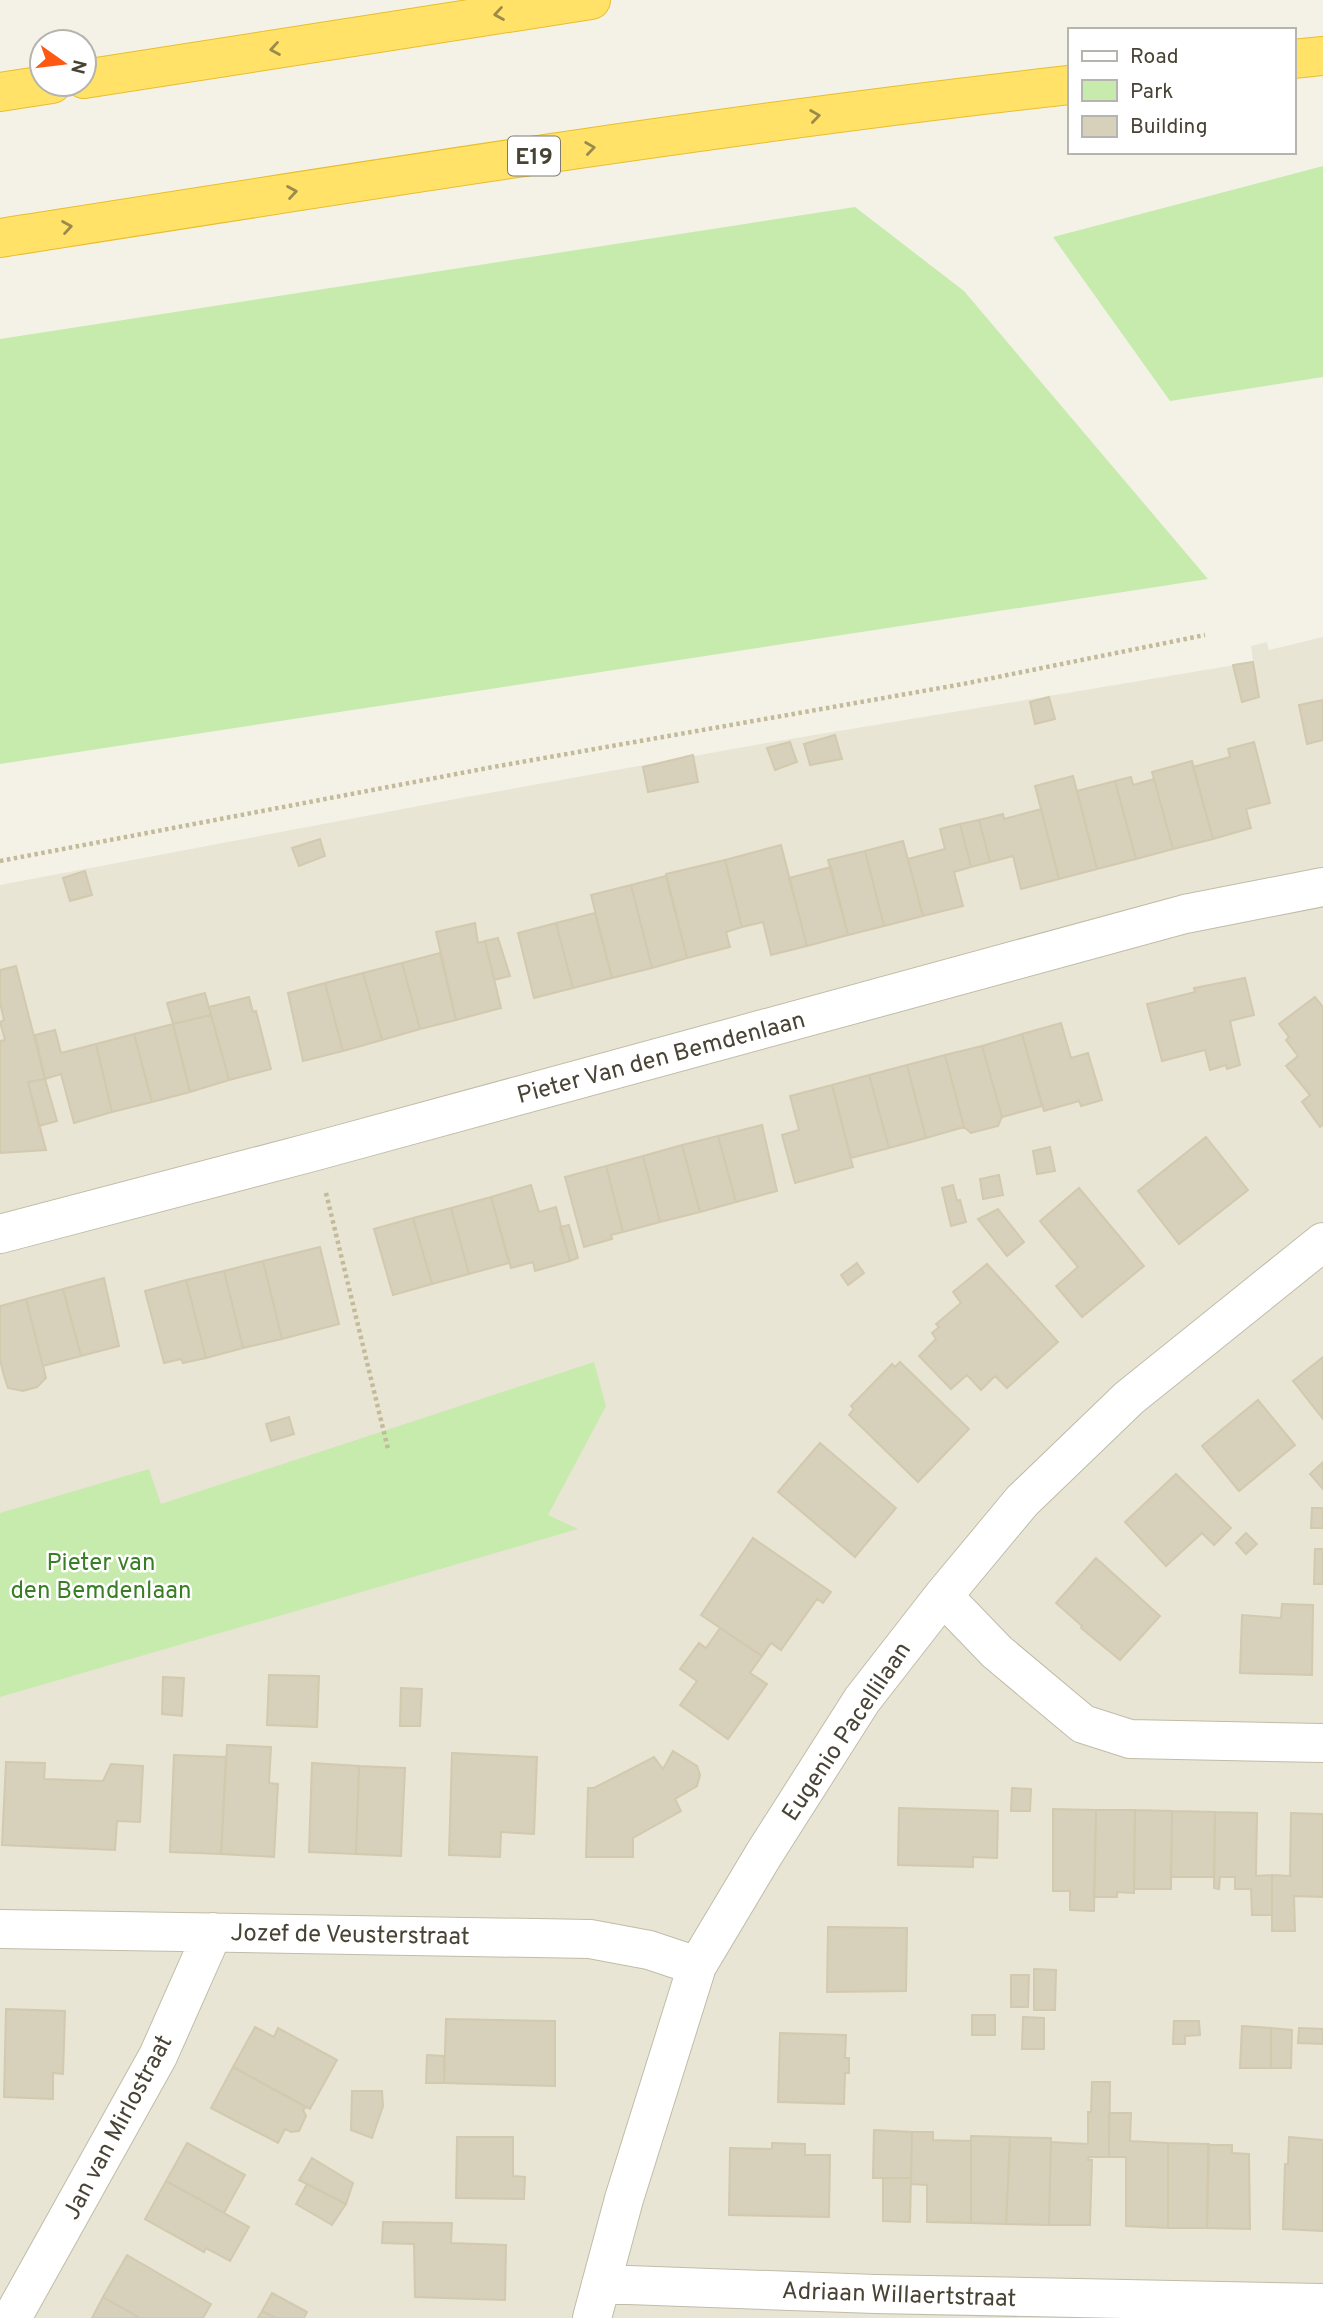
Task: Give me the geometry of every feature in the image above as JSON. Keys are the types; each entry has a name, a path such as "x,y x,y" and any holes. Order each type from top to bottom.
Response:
{"highway":[{"path":"98,77 591,0"},
{"path":"1295,59 1323,56"},
{"name":"E19","path":"0,237 372,179 929,100 1068,85"},
{"path":"0,92 28,88"}],"street":[{"name":"Pieter Van den Bemdenlaan","path":"0,1234 316,1151 1185,914 1323,887"},
{"name":"Eugenio Pacellilaan","path":"596,2301 624,2199 697,1966 764,1854 862,1700 943,1596 1023,1501 1129,1398 1323,1242"},
{"path":"943,1596 997,1652 1083,1724 1130,1739 1323,1743"},
{"name":"Jozef de Veusterstraat","path":"0,1929 590,1939 649,1950 697,1966"},
{"name":"Jan van Mirlostraat","path":"12,2318 158,2056 213,1932"},
{"name":"Adriaan Willaertstraat","path":"596,2301 875,2294 1323,2303"}],"path":[{"path":"0,861 480,770 963,684 1205,635"},
{"path":"316,1151 388,1449"}],"shaded area":[{"path":"1323,637 1323,2318 0,2318 0,885 755,745 1253,662 1251,646 1267,642 1269,650"}],"green space":[{"path":"1323,166 1323,377 1170,401 1053,237"},
{"path":"855,207 964,291 1208,579 0,764 0,339"},
{"name":"Pieter van den Bemdenlaan","path":"594,1362 606,1406 548,1515 578,1529 0,1697 0,1513 149,1469 161,1504"}],"building":[{"path":"1253,662 1259,697 1242,702 1233,665"},
{"path":"1049,697 1055,719 1035,724 1030,702"},
{"path":"1323,700 1323,740 1307,744 1299,705"},
{"path":"835,735 842,759 810,765 804,744"},
{"path":"790,742 797,762 775,770 767,748"},
{"path":"1254,742 1270,803 1246,809 1251,828 1213,839 1193,767 1230,757 1228,749"},
{"path":"693,755 698,782 648,792 643,767"},
{"path":"1192,761 1213,839 1173,849 1152,772"},
{"path":"1073,776 1097,869 1059,879 1035,786"},
{"path":"1131,777 1133,785 1154,779 1173,849 1136,859 1115,781"},
{"path":"1115,781 1136,859 1097,869 1077,791"},
{"path":"1041,809 1059,879 1021,889 1013,856 990,862 979,820 1003,814 1004,819"},
{"path":"979,820 990,862 971,867 960,824"},
{"path":"960,824 971,867 954,872 963,906 923,916 908,859 945,849 940,829"},
{"path":"320,839 325,856 299,866 292,848"},
{"path":"903,841 923,916 884,926 865,851"},
{"path":"781,845 807,946 771,955 763,922 742,927 725,860"},
{"path":"865,851 884,926 848,935 828,860"},
{"path":"725,860 742,927 726,932 730,947 687,958 666,874"},
{"path":"831,867 848,935 807,946 789,878"},
{"path":"85,871 92,895 70,901 63,878"},
{"path":"666,876 687,958 652,968 631,885"},
{"path":"631,885 652,968 612,978 591,895"},
{"path":"595,913 612,978 573,988 556,923"},
{"path":"475,923 478,943 485,941 501,1008 456,1020 436,932"},
{"path":"556,923 573,988 534,998 518,933"},
{"path":"498,938 510,976 494,980 485,941"},
{"path":"440,953 456,1020 420,1029 402,963"},
{"path":"402,963 420,1029 382,1040 363,973"},
{"path":"16,966 45,1079 28,1082 46,1150 0,1153 0,1041 5,1040 0,1022 4,1020 0,1003 0,970"},
{"path":"363,973 382,1040 343,1051 325,983"},
{"path":"1245,978 1254,1015 1230,1021 1240,1065 1227,1069 1226,1065 1210,1070 1205,1050 1162,1061 1147,1004 1195,992 1194,988"},
{"path":"325,983 343,1051 303,1061 288,993"},
{"path":"205,993 211,1015 173,1024 167,1003"},
{"path":"249,997 253,1012 256,1011 271,1069 229,1080 209,1007"},
{"path":"1315,997 1323,1007 1323,1124 1320,1127 1302,1102 1310,1095 1286,1066 1298,1056 1286,1040 1289,1037 1279,1024"},
{"path":"211,1015 229,1080 190,1092 173,1024"},
{"path":"1061,1023 1071,1058 1088,1053 1102,1100 1081,1106 1079,1101 1044,1111 1022,1034"},
{"path":"173,1024 190,1092 152,1102 134,1034"},
{"path":"55,1030 61,1053 96,1044 112,1112 74,1123 61,1074 45,1079 35,1035"},
{"path":"134,1034 152,1102 112,1112 96,1044"},
{"path":"1022,1034 1042,1106 1002,1117 982,1046"},
{"path":"982,1046 1002,1117 998,1126 971,1133 964,1127 945,1055"},
{"path":"945,1055 964,1127 926,1138 907,1065"},
{"path":"907,1065 926,1138 889,1148 869,1075"},
{"path":"869,1075 889,1148 851,1158 832,1085"},
{"path":"45,1079 57,1121 39,1126 28,1082"},
{"path":"832,1085 853,1167 795,1183 782,1135 799,1130 790,1096"},
{"path":"762,1125 777,1191 736,1202 718,1136"},
{"path":"718,1136 736,1202 700,1212 682,1145"},
{"path":"1206,1137 1248,1190 1179,1244 1138,1191"},
{"path":"682,1145 700,1212 660,1222 643,1156"},
{"path":"1050,1147 1055,1171 1037,1174 1033,1151"},
{"path":"643,1156 660,1222 623,1232 606,1166"},
{"path":"606,1166 623,1232 611,1235 612,1239 584,1247 565,1177"},
{"path":"999,1175 1003,1195 983,1199 980,1179"},
{"path":"531,1185 539,1212 556,1207 570,1261 535,1271 533,1262 511,1268 491,1197"},
{"path":"953,1185 966,1222 951,1226 942,1188"},
{"path":"1079,1188 1144,1266 1082,1317 1056,1286 1078,1267 1040,1221"},
{"path":"491,1197 509,1263 469,1274 451,1208"},
{"path":"451,1208 469,1274 432,1284 413,1218"},
{"path":"998,1209 1024,1242 1007,1256 978,1219"},
{"path":"413,1218 432,1284 393,1295 374,1229"},
{"path":"569,1225 578,1258 570,1261 560,1227"},
{"path":"320,1247 339,1324 282,1339 263,1261"},
{"path":"263,1261 282,1339 243,1348 224,1271"},
{"path":"857,1263 864,1273 848,1285 841,1275"},
{"path":"987,1264 1058,1342 1007,1388 995,1376 981,1390 967,1375 951,1389 919,1356 936,1339 932,1333 939,1327 936,1324 961,1303 953,1292"},
{"path":"224,1271 243,1348 206,1358 186,1280"},
{"path":"104,1278 119,1346 81,1356 63,1289"},
{"path":"186,1280 206,1358 183,1363 181,1359 164,1363 145,1291"},
{"path":"63,1289 81,1356 43,1366 26,1299"},
{"path":"26,1299 46,1378 37,1387 23,1391 8,1388 4,1376 0,1360 0,1306"},
{"path":"1323,1357 1323,1419 1293,1381"},
{"path":"900,1362 969,1429 918,1482 849,1415 854,1409 851,1406 892,1364 895,1367"},
{"path":"1258,1400 1295,1445 1239,1491 1202,1446"},
{"path":"289,1417 294,1434 271,1441 266,1424"},
{"path":"820,1443 896,1508 855,1557 778,1492"},
{"path":"1323,1462 1323,1489 1310,1474"},
{"path":"1176,1474 1231,1528 1214,1545 1202,1533 1166,1566 1125,1522"},
{"path":"1312,1508 1323,1508 1323,1528 1311,1528"},
{"path":"1246,1533 1257,1544 1246,1554 1236,1543"},
{"path":"753,1538 831,1592 823,1603 817,1599 781,1650 771,1643 762,1656 701,1615"},
{"path":"1315,1549 1323,1549 1323,1584 1314,1584"},
{"path":"1096,1558 1160,1616 1120,1660 1056,1603"},
{"path":"1282,1604 1313,1605 1312,1675 1240,1673 1242,1615 1281,1618"},
{"path":"720,1628 762,1656 750,1673 767,1684 728,1739 680,1705 697,1681 680,1669 699,1643 706,1648"},
{"path":"269,1675 319,1676 317,1727 267,1725"},
{"path":"163,1677 184,1678 182,1716 162,1714"},
{"path":"401,1688 422,1689 420,1726 400,1726"},
{"path":"227,1745 271,1747 269,1783 278,1784 274,1857 221,1854"},
{"path":"673,1751 697,1766 700,1775 697,1786 675,1799 681,1811 633,1838 633,1857 586,1857 588,1788 594,1788 654,1757 663,1769"},
{"path":"452,1753 537,1757 534,1834 501,1832 500,1857 449,1855"},
{"path":"174,1755 226,1757 221,1854 170,1852"},
{"path":"6,1762 45,1763 44,1779 103,1781 111,1764 143,1766 140,1822 117,1821 115,1850 2,1845"},
{"path":"312,1763 359,1766 356,1854 309,1852"},
{"path":"359,1766 405,1768 401,1856 356,1854"},
{"path":"1012,1788 1031,1789 1030,1811 1011,1811"},
{"path":"899,1808 998,1811 997,1858 973,1857 973,1867 898,1865"},
{"path":"1053,1809 1096,1810 1094,1911 1070,1910 1070,1891 1053,1891"},
{"path":"1096,1810 1135,1810 1134,1893 1117,1892 1117,1897 1094,1897"},
{"path":"1135,1810 1172,1811 1171,1889 1134,1889"},
{"path":"1172,1811 1215,1812 1214,1877 1171,1877"},
{"path":"1215,1812 1257,1813 1256,1876 1272,1875 1272,1915 1252,1915 1251,1889 1235,1889 1235,1877 1220,1877 1219,1889 1214,1888"},
{"path":"1291,1813 1323,1814 1323,1897 1294,1896 1295,1931 1272,1931 1272,1875 1292,1876"},
{"path":"828,1927 907,1928 906,1991 827,1992"},
{"path":"1034,1969 1056,1970 1055,2010 1034,2010"},
{"path":"1011,1975 1029,1975 1028,2007 1011,2007"},
{"path":"6,2009 65,2011 63,2074 53,2073 53,2099 4,2097"},
{"path":"972,2015 995,2015 995,2035 972,2035"},
{"path":"1023,2017 1044,2018 1044,2049 1022,2049"},
{"path":"446,2019 555,2021 555,2086 444,2083"},
{"path":"1174,2021 1199,2021 1200,2035 1185,2036 1185,2044 1173,2044"},
{"path":"1242,2026 1271,2028 1271,2068 1240,2068"},
{"path":"255,2027 274,2037 278,2028 337,2060 310,2109 233,2067"},
{"path":"1271,2028 1292,2030 1291,2068 1271,2068"},
{"path":"1299,2028 1323,2029 1323,2044 1298,2043"},
{"path":"780,2033 846,2035 845,2058 849,2058 849,2073 845,2073 844,2104 778,2102"},
{"path":"427,2055 444,2056 444,2083 426,2083"},
{"path":"233,2067 306,2107 303,2110 306,2116 299,2131 291,2132 285,2129 278,2143 211,2108"},
{"path":"1092,2082 1110,2082 1109,2157 1089,2157 1088,2160 1092,2160 1090,2225 1049,2225 1051,2142 1088,2144"},
{"path":"352,2091 382,2091 383,2106 372,2138 351,2130"},
{"path":"1109,2113 1131,2113 1130,2141 1168,2143 1168,2228 1126,2226 1126,2157 1109,2157"},
{"path":"874,2130 912,2132 911,2178 873,2178"},
{"path":"912,2132 933,2132 933,2140 971,2141 971,2223 927,2222 927,2185 911,2184"},
{"path":"971,2136 1010,2137 1006,2224 971,2223"},
{"path":"457,2137 513,2137 513,2176 525,2177 524,2199 456,2198"},
{"path":"1010,2137 1051,2138 1049,2225 1006,2224"},
{"path":"1289,2137 1323,2140 1323,2231 1283,2229 1285,2164 1288,2164"},
{"path":"187,2143 245,2175 224,2213 166,2181"},
{"path":"772,2143 805,2144 805,2155 830,2155 829,2217 729,2215 730,2148 772,2149"},
{"path":"1168,2143 1209,2144 1207,2228 1168,2228"},
{"path":"1208,2145 1232,2145 1232,2153 1249,2154 1250,2229 1207,2228"},
{"path":"312,2158 353,2183 346,2204 299,2180"},
{"path":"883,2178 911,2178 910,2222 883,2221"},
{"path":"166,2181 249,2227 230,2261 206,2248 204,2252 145,2219"},
{"path":"307,2184 346,2204 332,2225 296,2204"},
{"path":"383,2222 452,2223 451,2243 506,2245 505,2300 415,2297 414,2244 382,2243"},
{"path":"127,2255 211,2304 203,2318 140,2318 103,2297"},
{"path":"272,2293 307,2312 304,2318 276,2318 262,2311"},
{"path":"103,2297 140,2318 92,2318"},
{"path":"262,2311 276,2318 258,2318"}]}
